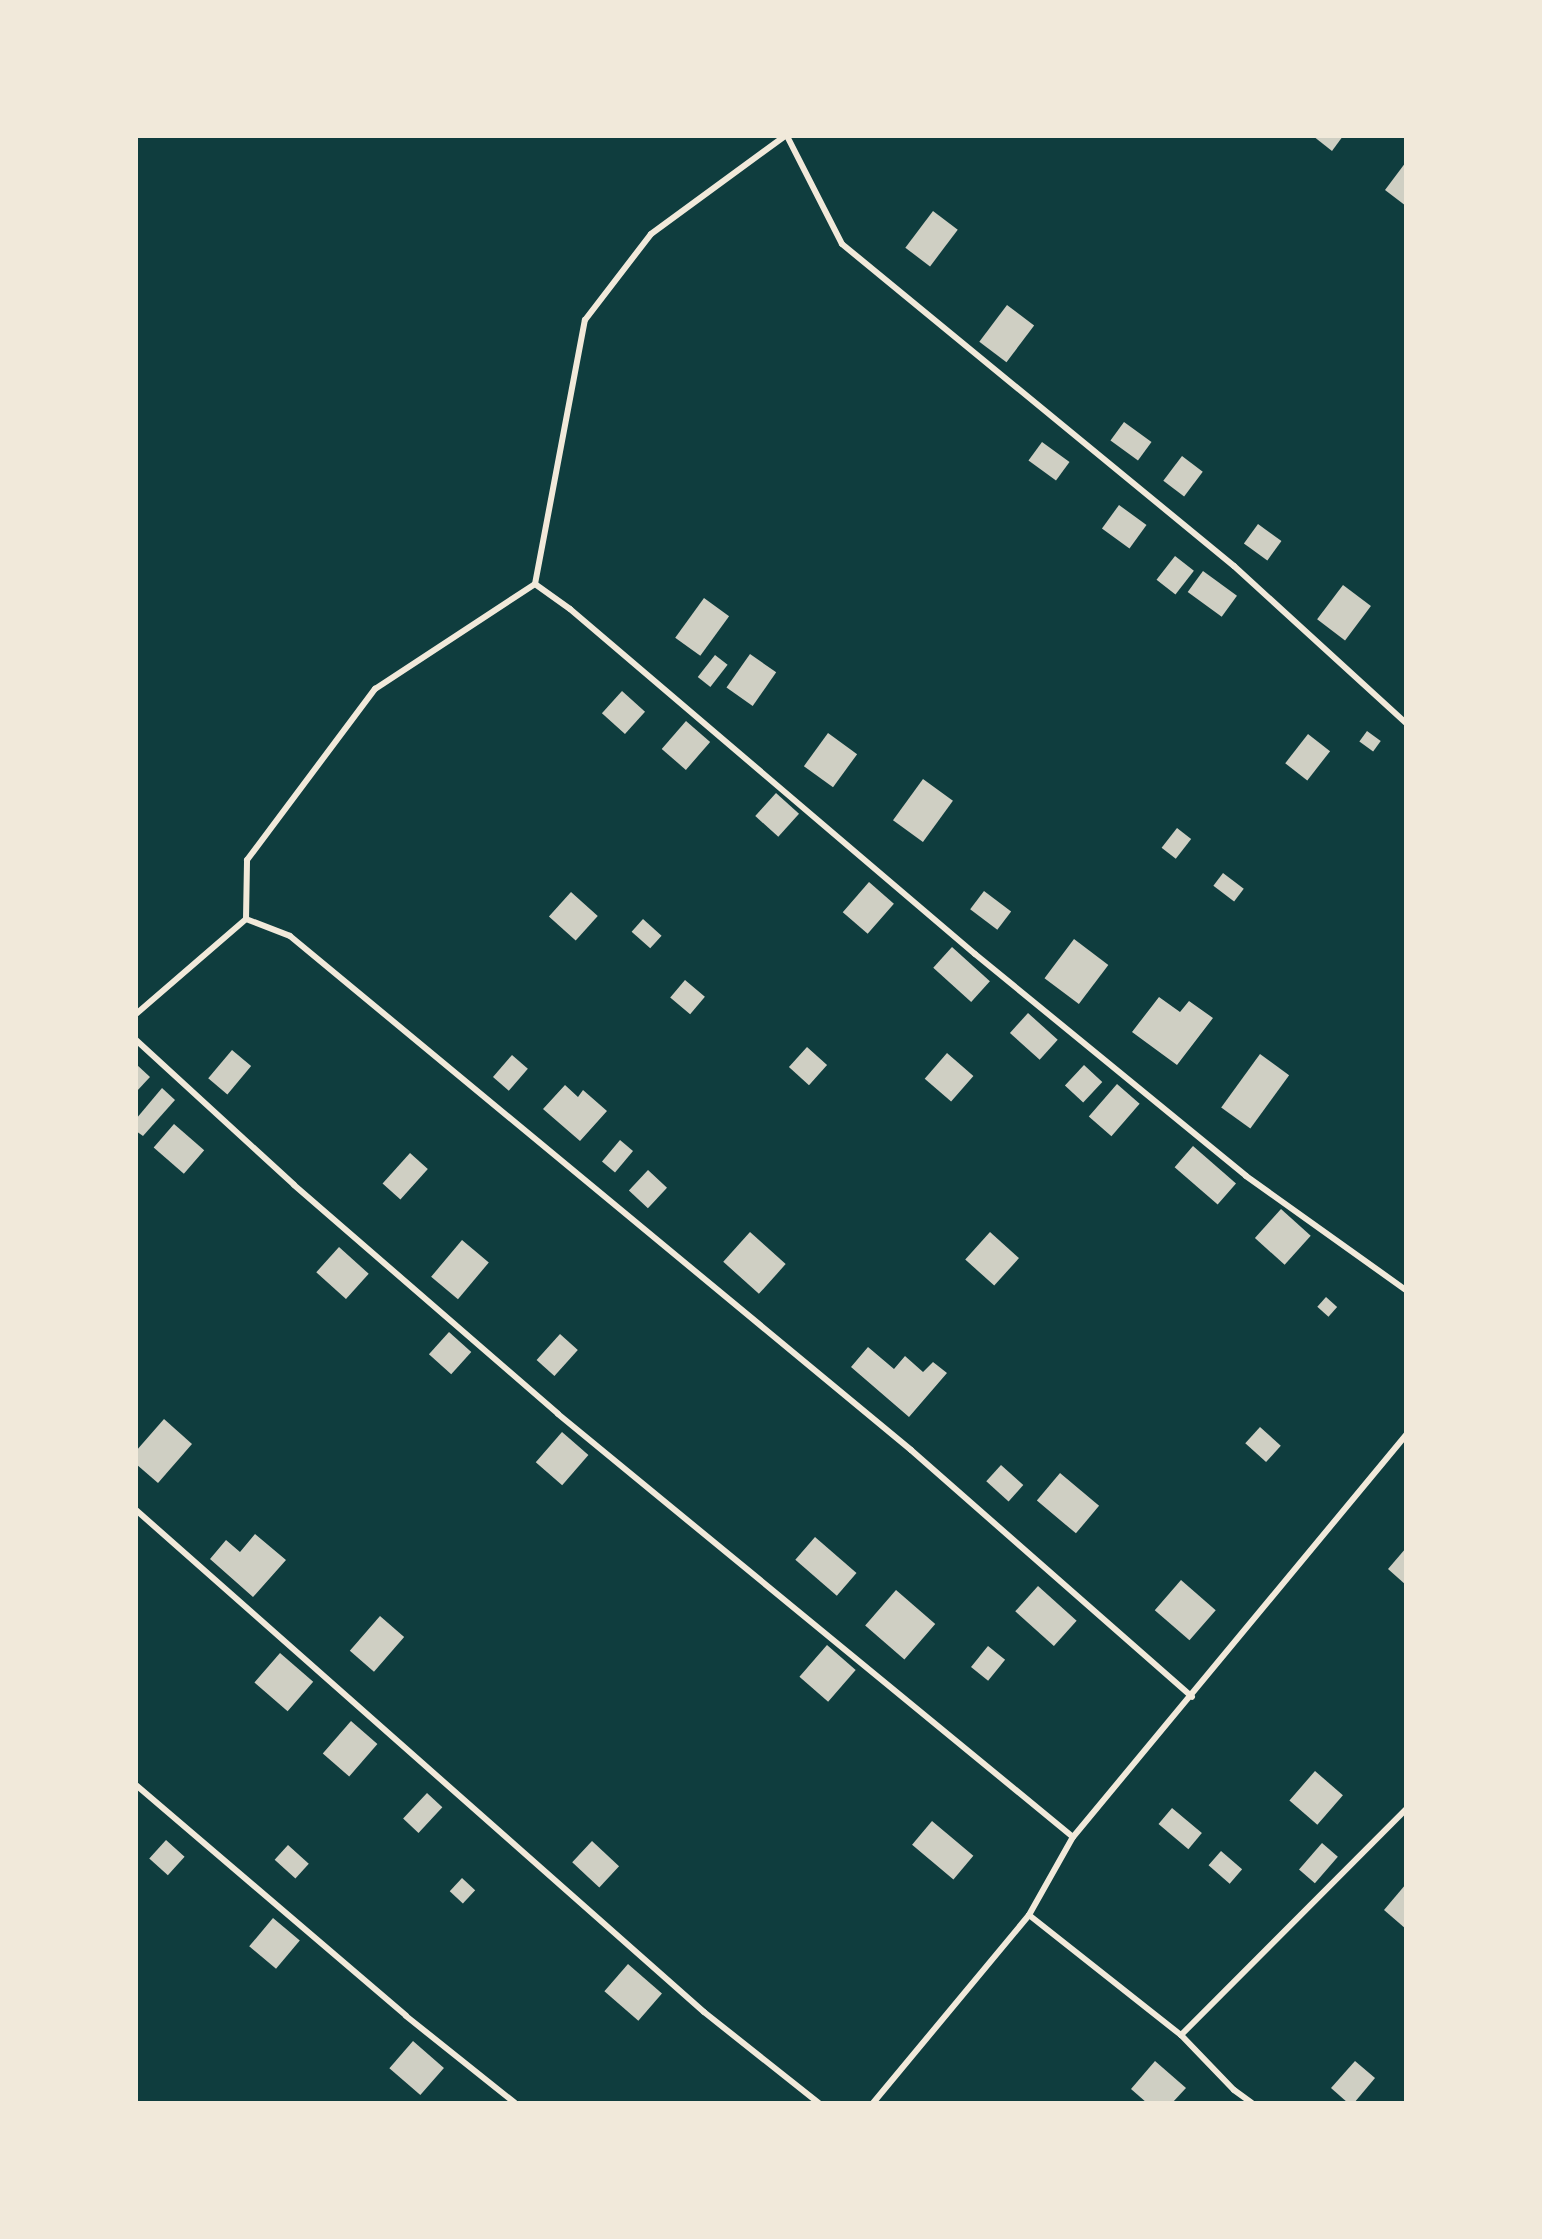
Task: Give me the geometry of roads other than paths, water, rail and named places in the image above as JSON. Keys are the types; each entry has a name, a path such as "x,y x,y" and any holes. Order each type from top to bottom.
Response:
{"lane":[{"path":"136,1014 246,919 247,860 375,689 535,584 585,320 651,234 786,136 842,244 1234,566 1406,723"},
{"path":"535,584 570,609 975,954 1246,1176 1406,1290"},
{"path":"246,919 290,936 911,1450 1192,1697"},
{"path":"136,1040 294,1185 558,1414 1073,1837"},
{"path":"873,2103 1029,1915 1073,1837 1406,1435"},
{"path":"136,1510 704,2012 819,2103"},
{"path":"136,1785 406,2016 515,2103"},
{"path":"1181,2035 1406,1809"},
{"path":"1029,1915 1181,2035 1234,2090 1252,2103"}]}
